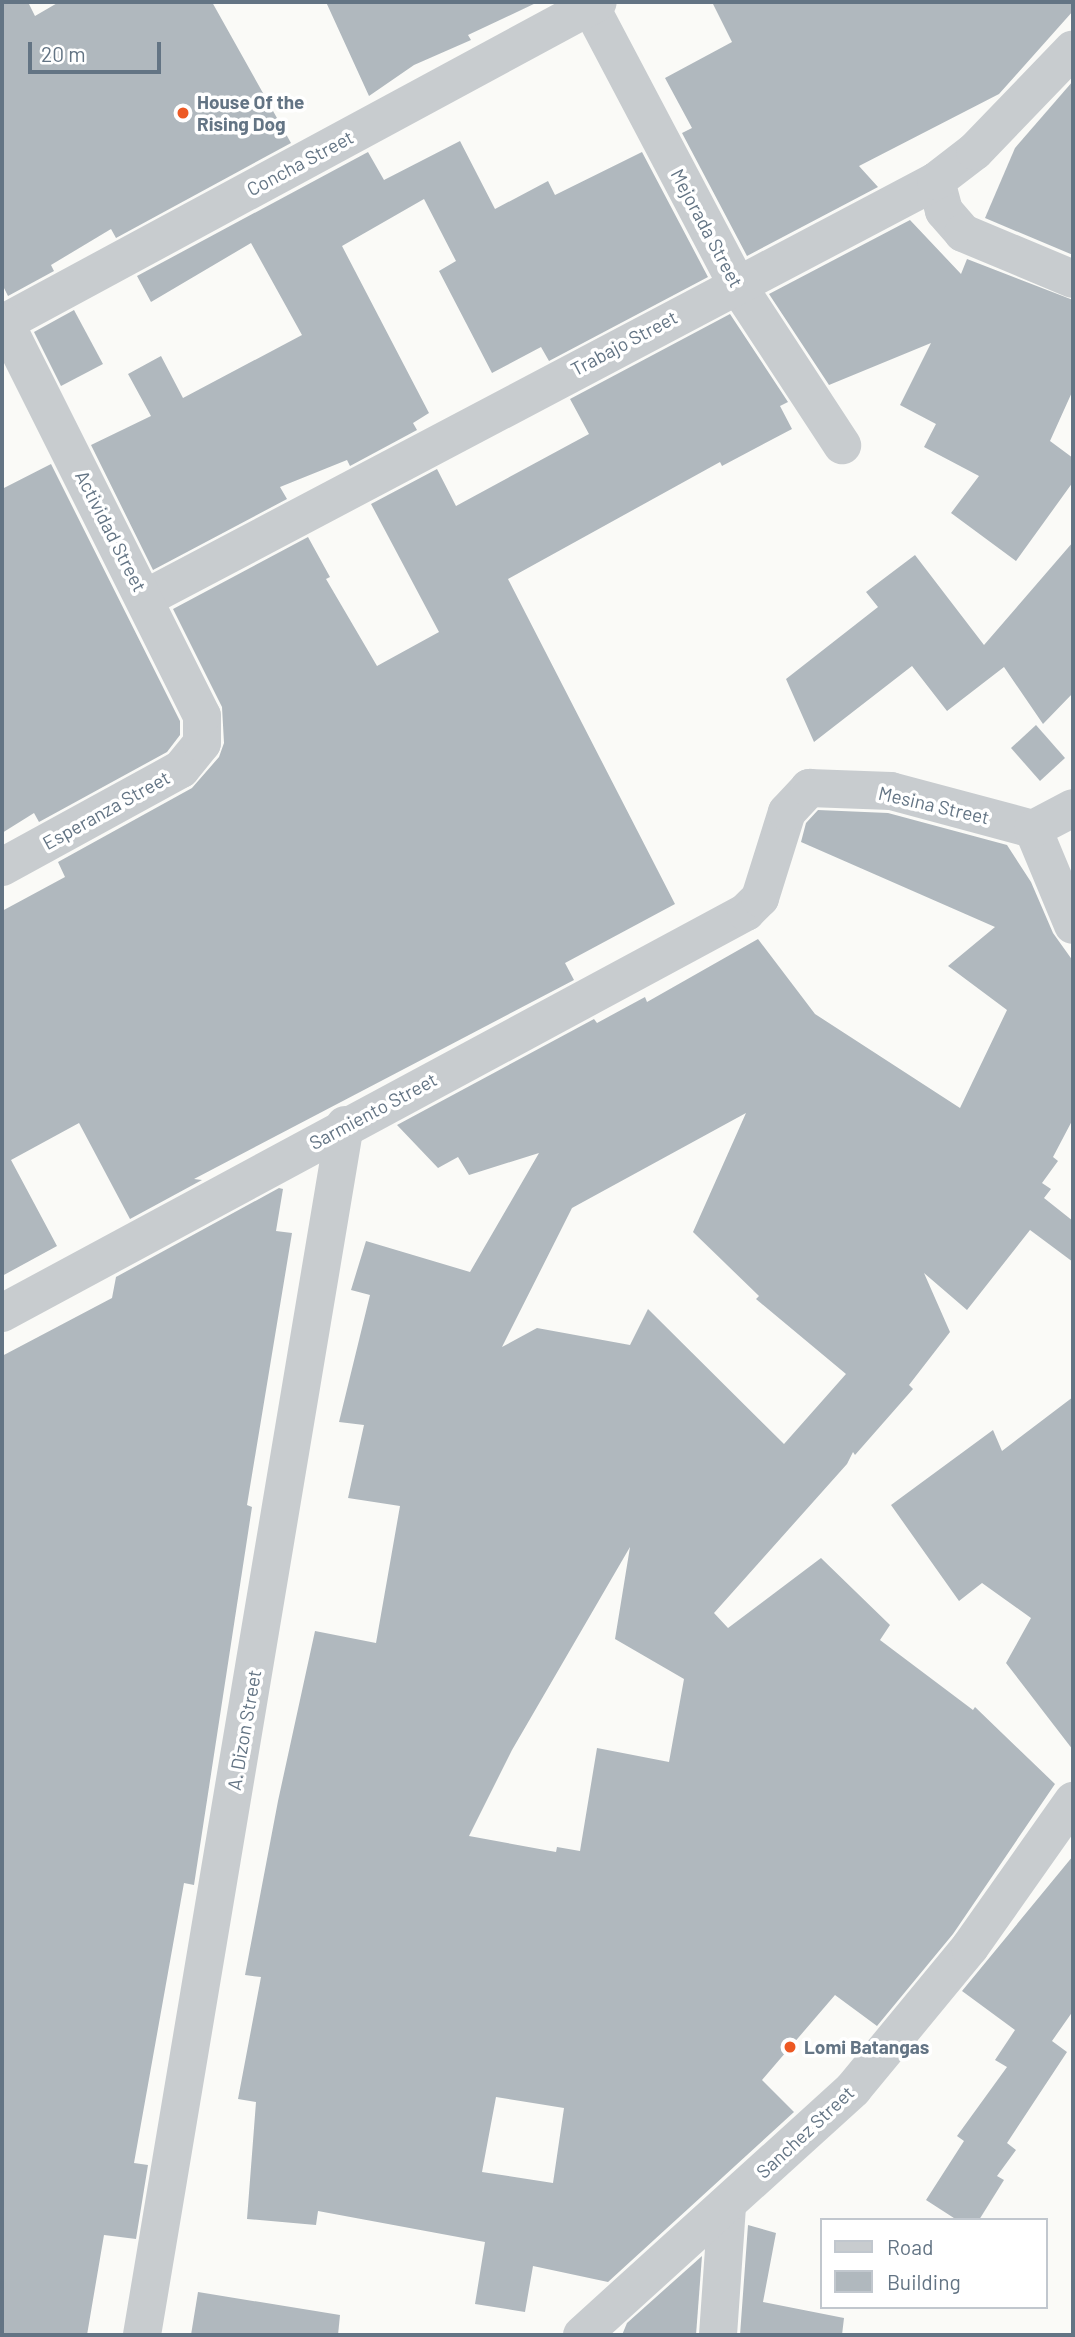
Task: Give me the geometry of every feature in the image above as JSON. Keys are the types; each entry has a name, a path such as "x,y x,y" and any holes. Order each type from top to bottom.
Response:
{"street":[{"name":"Mejorada Street","path":"592,3 736,284 842,445"},
{"name":"Concha Street","path":"4,324 592,3"},
{"name":"Trabajo Street","path":"145,598 736,284 936,181 975,151 1073,49"},
{"path":"936,181 944,211 963,233 1073,279"},
{"name":"Actividad Street","path":"4,324 145,598 202,716 202,743"},
{"name":"Esperanza Street","path":"2,867 181,769 202,743"},
{"name":"Mesina Street","path":"746,912 760,898 787,812 809,788 891,791 1033,829"},
{"path":"1073,808 1033,829 1073,925"},
{"name":"Sarmiento Street","path":"2,1313 345,1125 746,912"},
{"name":"A. Dizon Street","path":"142,2335 345,1125"},
{"name":"Sanchez Street","path":"582,2335 853,2089 970,1947 1073,1801"},
{"path":"718,2335 727,2205"}],"building":[{"path":"2,2 28,2 35,16 59,2 212,2 291,143 116,238 111,229 51,265 54,271 8,296 2,284"},
{"path":"326,2 538,2 468,35 471,40 414,65 369,96"},
{"path":"712,2 1073,2 1073,11 999,94 859,166 878,187 747,256 682,133 692,128 665,78 732,42"},
{"path":"1073,81 1073,255 985,218 1015,148"},
{"path":"460,141 495,209 548,181 555,195 642,152 708,277 549,361 541,347 492,373 439,271 456,261 424,199 342,246 429,413 413,423 417,430 350,466 347,460 280,487 287,499 153,570 91,445 151,416 128,374 161,356 183,398 302,335 251,243 151,302 137,276 368,152 384,180"},
{"path":"910,220 961,274 967,259 1073,300 1073,390 1050,441 1073,458 1073,482 1016,561 951,513 979,476 924,447 936,424 900,405 931,343 829,385 769,294"},
{"path":"74,310 103,364 61,386 34,332"},
{"path":"730,314 788,402 780,406 792,429 722,466 720,462 508,579 675,904 565,963 574,980 194,1179 202,1180 130,1219 79,1123 11,1160 57,1246 2,1276 2,911 65,877 58,862 192,788 219,757 224,743 222,707 173,609 308,537 330,577 326,579 377,666 439,632 371,504 437,469 456,506 589,434 570,399"},
{"path":"51,464 180,721 180,735 167,752 39,822 34,813 2,833 2,489"},
{"path":"1073,542 1073,693 1043,724 1004,667 947,711 912,666 814,742 786,679 878,607 866,592 915,555 984,645"},
{"path":"1036,725 1065,758 1040,781 1011,748"},
{"path":"818,810 888,813 1007,845 1031,882 1053,933 1073,961 1073,1119 1053,1157 1058,1161 1042,1183 1051,1189 1044,1198 1073,1221 1073,1262 1030,1230 967,1310 924,1273 950,1332 909,1385 913,1389 855,1455 853,1452 847,1464 714,1613 728,1628 821,1558 890,1625 880,1640 973,1710 975,1707 1055,1784 953,1934 877,2026 835,1995 762,2080 794,2112 608,2282 533,2266 525,2312 475,2304 485,2242 318,2211 316,2225 247,2219 256,2102 238,2099 261,1977 245,1975 278,1801 315,1631 376,1643 400,1506 348,1498 364,1425 339,1422 370,1295 351,1290 366,1241 470,1272 539,1153 469,1175 458,1157 438,1168 397,1125 594,1019 597,1023 645,997 647,1002 758,939 815,1014 960,1108 1007,1010 948,966 995,927 801,842 806,823","holes":["746,1113 693,1232 759,1296 756,1299 846,1374 784,1444 648,1309 630,1345 537,1328 502,1347 572,1208","630,1547 615,1639 684,1679 669,1762 597,1748 580,1851 557,1847 556,1852 469,1836 512,1750","496,2097 564,2108 553,2183 482,2172"]},
{"path":"279,1188 283,1189 276,1231 292,1233 247,1505 252,1507 194,1885 184,1883 134,2163 148,2165 136,2239 104,2235 87,2335 2,2335 2,1356 112,1298 116,1277"},
{"path":"1073,1397 1073,1750 1006,1663 1031,1618 982,1583 959,1601 891,1505 993,1430 1002,1451"},
{"path":"1073,1856 1073,2011 1052,2041 1067,2052 1007,2143 1016,2150 997,2176 1004,2180 980,2218 954,2218 926,2200 964,2141 957,2136 1007,2067 995,2060 1015,2030 962,1991"},
{"path":"748,2225 776,2233 763,2302 844,2318 842,2335 740,2335"},
{"path":"702,2256 696,2335 622,2335 627,2323"},
{"path":"198,2292 340,2315 338,2335 191,2335"}],"place":[{"name":"House Of the Rising Dog","path":"183,113"},
{"name":"Lomi Batangas","path":"790,2047"}]}
